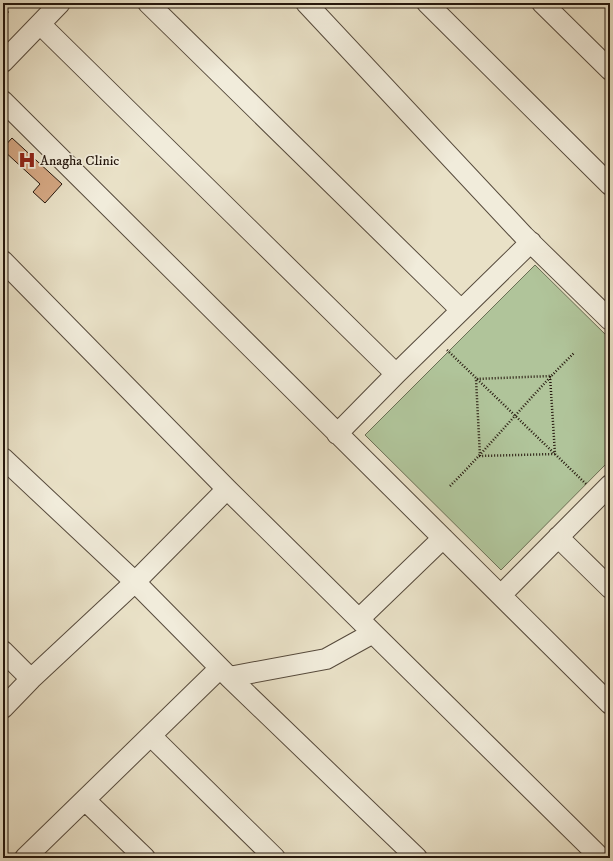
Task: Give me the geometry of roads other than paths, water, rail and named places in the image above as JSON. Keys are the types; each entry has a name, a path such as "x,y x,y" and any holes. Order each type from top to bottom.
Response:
{"street":[{"path":"3,62 60,3"},
{"path":"148,3 461,310"},
{"path":"306,3 531,242 610,320"},
{"path":"427,3 610,185"},
{"path":"542,3 610,70"},
{"path":"40,24 396,374"},
{"path":"3,101 610,704"},
{"path":"337,434 433,337 531,242"},
{"path":"3,261 227,489 601,858"},
{"path":"3,458 135,582 225,672 417,858"},
{"path":"3,708 31,679 135,582 227,489"},
{"path":"501,595 604,490"},
{"path":"558,537 610,588"},
{"path":"359,619 443,538"},
{"path":"25,858 151,736 225,672 326,659 373,633"},
{"path":"3,651 31,679"},
{"path":"151,736 275,858"},
{"path":"85,800 145,858"}],"railway":[{"path":"3,16 16,3"}],"place":[{"name":"Anagha Clinic","path":"27,160"}]}
